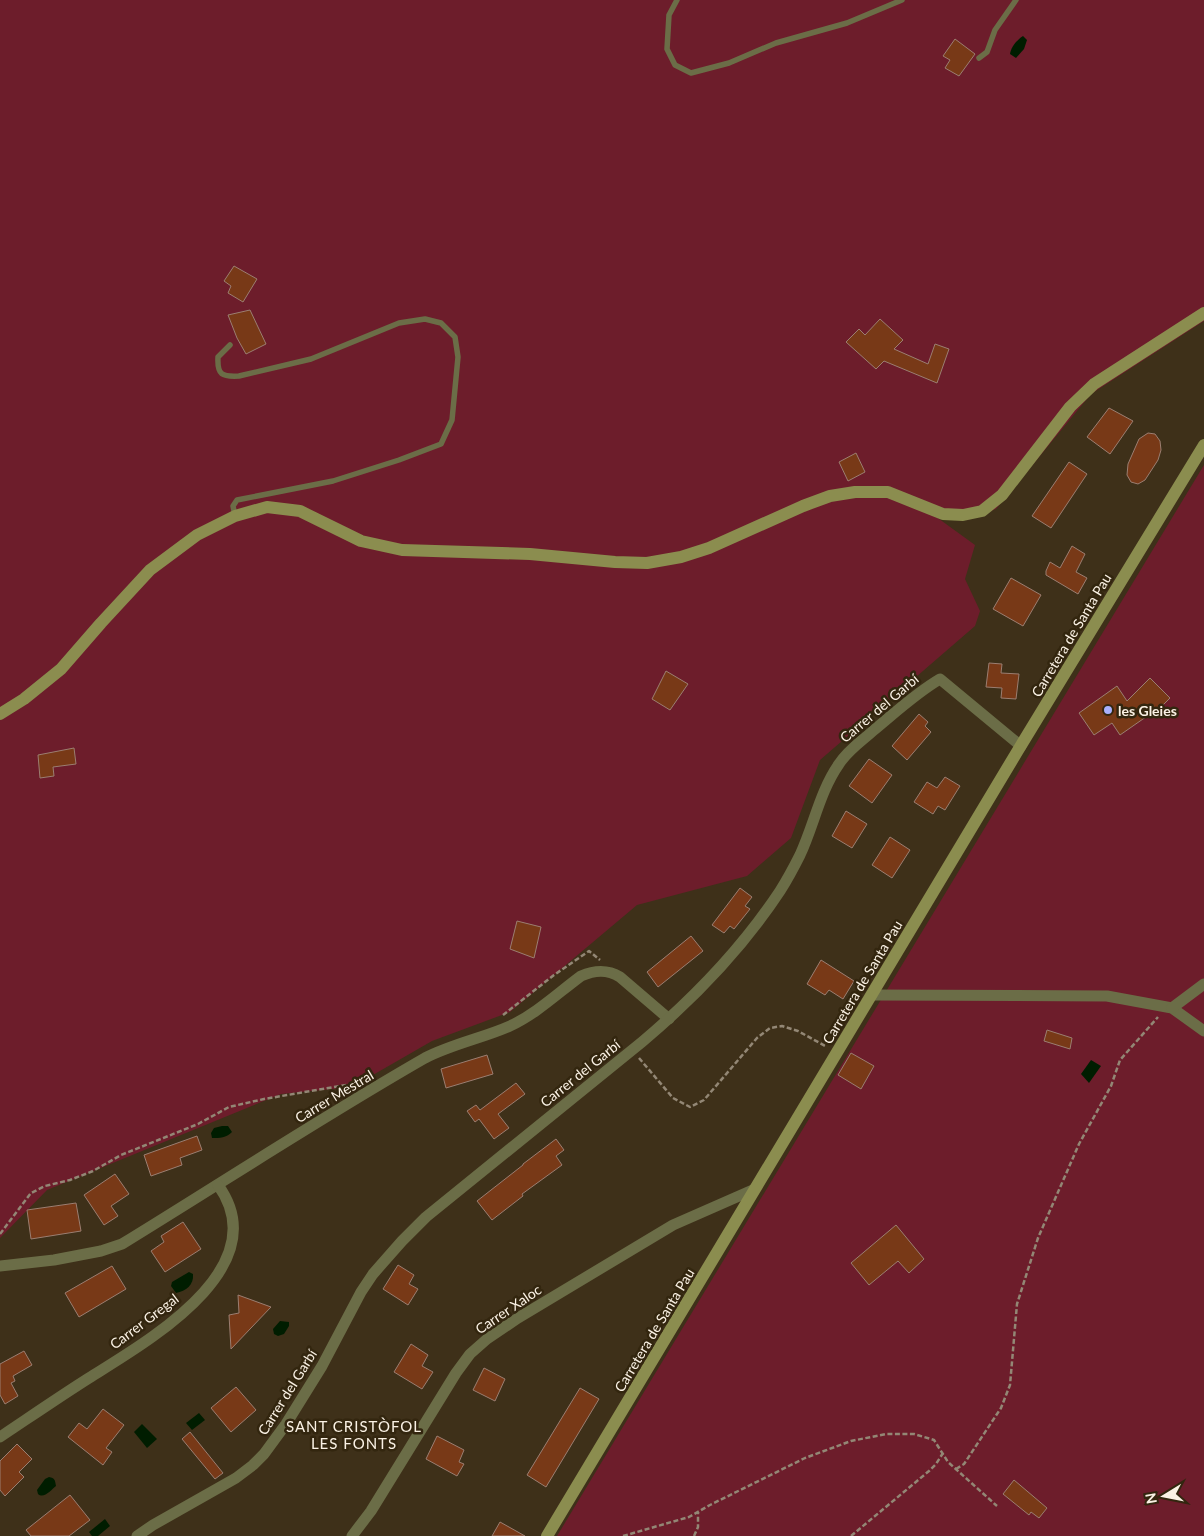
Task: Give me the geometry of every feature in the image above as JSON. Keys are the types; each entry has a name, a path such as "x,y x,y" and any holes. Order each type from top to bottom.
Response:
{"street":[{"path":"0,714 24,699 61,669 150,570 197,536 235,516 267,507 300,511 361,541 402,550 530,554 615,562 648,563 681,557 709,548 802,506 830,496 855,492 888,492 943,514 963,515 982,511 1002,495 1070,407 1094,384 1204,313"},
{"name":"Carretera de Santa Pau","path":"547,1536 1204,445"},
{"name":"Carrer del Garbí","path":"137,1536 236,1478 258,1460 273,1443 317,1374 361,1292 373,1274 402,1241 426,1217 669,1020 697,992 746,936 780,891 800,854 838,764 846,754 922,689 940,679 1021,746"},
{"name":"Carrer Mestral","path":"0,1266 54,1260 101,1251 122,1244 428,1057 444,1049 512,1025 581,976 597,971 608,972"},
{"path":"608,972 613,972 620,977 669,1020"},
{"path":"1172,1008 1204,984"},
{"path":"872,994 1107,996 1172,1008 1204,1031"},
{"name":"Carrer Gregal","path":"0,1437 147,1342 185,1311 212,1284 226,1260 233,1232 233,1214 218,1185"},
{"name":"Carrer Xaloc","path":"352,1536 371,1512 456,1373 470,1354 512,1322 672,1225 755,1189"}],"lane":[{"path":"677,0 669,15 667,49 675,65 690,72 729,63 776,43 847,22 902,0"},
{"path":"979,58 987,52 996,30 1016,0"},
{"path":"230,345 218,357 218,369 222,374 239,376 311,359 400,322 425,319 441,323 455,337 458,357 452,420 441,444 400,460 333,481 237,500 233,506 235,516"}],"path":[{"path":"495,1018 504,1014 554,975 589,951 600,959 608,972"},
{"path":"956,1469 964,1464 1001,1408 1010,1385 1017,1304 1038,1238 1079,1144 1111,1086 1120,1060 1158,1017 1172,1008"},
{"path":"632,1050 673,1098 690,1107 704,1100 757,1038 770,1028 782,1026 798,1031 837,1052"},
{"path":"0,1234 31,1193 45,1186 70,1180 93,1171 121,1155 198,1124 229,1107 360,1081"},
{"path":"623,1536 689,1517 710,1504 805,1458 851,1441 886,1434 914,1434 934,1440 948,1462 997,1506"},
{"path":"851,1536 929,1471 943,1453"},
{"path":"694,1536 698,1527 698,1512"}],"shaded area":[{"path":"0,0 1204,0 1204,321 1091,394 996,509 967,520 935,516 975,545 965,579 980,611 975,626 820,760 791,838 747,876 637,905 510,1012 432,1041 352,1087 281,1094 47,1190 0,1238"},
{"path":"1023,36 1027,40 1024,49 1016,58 1010,54 1015,44"},
{"path":"1204,465 1204,1536 557,1536"},
{"path":"1091,1060 1101,1066 1089,1083 1081,1074"},
{"path":"228,1126 232,1132 225,1137 212,1138 211,1133 214,1128"},
{"path":"189,1272 193,1274 191,1284 183,1291 176,1293 171,1286 172,1282"},
{"path":"280,1321 289,1322 289,1326 284,1334 278,1336 274,1334 273,1329"},
{"path":"199,1413 205,1420 192,1430 186,1423"},
{"path":"142,1424 157,1439 147,1448 134,1432"},
{"path":"49,1477 54,1480 56,1486 45,1495 38,1494 37,1490 45,1479"},
{"path":"105,1519 110,1526 98,1536 92,1536 89,1532"}],"building":[{"path":"955,39 975,54 959,76 945,68 950,60 943,56"},
{"path":"234,266 257,279 243,302 228,293 231,286 224,281"},
{"path":"250,310 266,344 246,354 228,315"},
{"path":"880,319 903,340 894,349 928,364 935,344 949,349 937,383 884,361 876,369 846,342 859,329 865,335"},
{"path":"1109,408 1133,421 1110,454 1087,437"},
{"path":"1148,433 1155,434 1160,441 1161,450 1158,460 1145,480 1138,484 1131,482 1127,475 1128,464 1139,439"},
{"path":"856,453 865,472 848,481 839,462"},
{"path":"1069,462 1087,474 1051,528 1032,516"},
{"path":"1072,546 1085,554 1076,572 1087,578 1078,594 1046,575 1050,562 1060,568"},
{"path":"1011,578 1041,595 1023,626 993,609"},
{"path":"989,663 1002,664 1001,673 1019,674 1016,699 1001,698 1002,688 986,687"},
{"path":"666,671 688,684 670,710 652,699"},
{"name":"les Gleies","path":"1150,678 1170,698 1154,714 1153,712 1120,735 1112,723 1094,735 1079,713 1117,686 1127,701"},
{"path":"919,714 928,722 925,726 931,732 907,760 892,746"},
{"path":"74,748 76,764 53,767 54,776 40,778 38,755"},
{"path":"869,759 892,775 872,803 849,786"},
{"path":"945,777 960,786 945,810 938,806 933,814 914,802 927,782 937,788"},
{"path":"846,811 867,824 852,848 832,836"},
{"path":"890,837 910,850 892,878 872,865"},
{"path":"740,888 752,897 745,906 750,909 734,929 730,926 724,933 712,925"},
{"path":"517,921 541,927 534,958 510,949"},
{"path":"691,936 703,951 658,987 647,972"},
{"path":"821,960 854,981 843,999 829,990 825,995 807,984"},
{"path":"1047,1030 1072,1038 1070,1049 1044,1041"},
{"path":"851,1053 874,1066 861,1089 838,1075"},
{"path":"487,1055 493,1074 446,1088 441,1069"},
{"path":"516,1083 525,1094 498,1114 509,1128 494,1139 479,1119 475,1122 467,1111 476,1105 480,1110"},
{"path":"197,1136 202,1150 180,1158 182,1165 151,1176 144,1155"},
{"path":"556,1139 564,1150 556,1156 562,1165 522,1194 523,1196 492,1220 477,1201"},
{"path":"115,1174 129,1194 111,1206 118,1216 104,1225 84,1195"},
{"path":"76,1203 81,1231 31,1239 27,1210"},
{"path":"183,1222 201,1249 165,1272 151,1251 164,1242 161,1236"},
{"path":"896,1225 924,1259 909,1273 898,1261 869,1285 851,1263"},
{"path":"398,1265 414,1275 409,1284 418,1289 408,1305 383,1289"},
{"path":"112,1266 126,1289 79,1317 65,1293"},
{"path":"238,1295 271,1307 231,1349 229,1315 239,1313"},
{"path":"411,1344 428,1355 422,1366 433,1372 422,1389 394,1372"},
{"path":"24,1351 32,1365 13,1376 15,1381 11,1383 18,1396 5,1404 0,1395 0,1364"},
{"path":"484,1368 505,1379 495,1401 473,1390"},
{"path":"236,1387 256,1410 231,1432 211,1408"},
{"path":"580,1388 599,1399 546,1487 527,1475"},
{"path":"103,1409 124,1425 106,1448 112,1452 103,1465 68,1437 79,1423 87,1429"},
{"path":"190,1432 223,1473 215,1479 182,1439"},
{"path":"437,1436 464,1450 459,1462 464,1464 457,1476 426,1459"},
{"path":"17,1444 32,1459 19,1472 24,1477 5,1496 0,1490 0,1461"},
{"path":"1014,1480 1047,1508 1039,1518 1031,1512 1029,1515 1003,1494"},
{"path":"70,1495 90,1520 69,1536 31,1536 26,1530"},
{"path":"500,1522 525,1536 492,1536"}],"place":[{"name":"les Gleies","path":"1108,710"}],"district":[{"name":"SANT CRISTÒFOL LES FONTS","path":"354,1434"}]}
